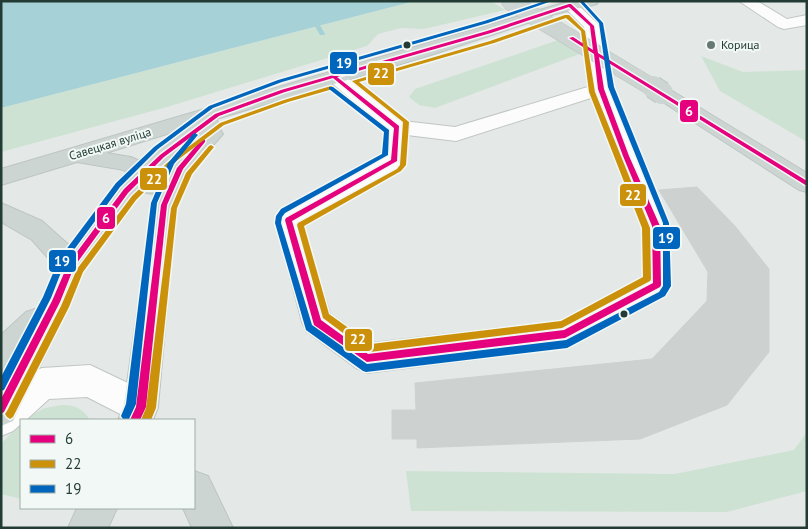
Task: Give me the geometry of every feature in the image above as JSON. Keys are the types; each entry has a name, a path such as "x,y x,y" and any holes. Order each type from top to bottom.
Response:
{"main road":[{"path":"509,1 662,93 807,184"},
{"name":"Савецкая вуліца","path":"1,177 283,91 488,32 570,5 592,1"},
{"path":"1,409 56,302 71,266 126,191 162,156 217,115 283,91"},
{"path":"142,416 164,205 180,168 206,139 239,113 283,91"},
{"path":"73,156 100,157 131,164 154,186 164,205"},
{"path":"1,212 22,220 49,238 71,266"},
{"path":"1,356 56,302"},
{"path":"195,492 213,528"},
{"path":"88,528 97,509"}],"street":[{"path":"746,1 784,24 807,20"},
{"path":"396,127 394,162 288,220 317,322 367,358 565,334 657,285 656,226 626,156 601,90 592,26 570,5"},
{"path":"334,77 396,127 456,134 601,90"},
{"path":"1,418 42,384 90,381 142,416"}],"green space":[{"path":"415,1 491,1 505,10 424,29 401,28 378,34 367,46 167,107 1,152 1,108"},
{"path":"558,40 582,53 435,108 419,105 409,97 415,89"},
{"path":"701,56 743,72 807,70 807,142 720,91"},
{"path":"62,405 71,406 79,408 89,419 25,419 45,408"},
{"path":"20,423 20,499 1,494 1,444"},
{"path":"807,432 807,491 727,512 411,511 406,471 675,474 794,450"}],"water":[{"path":"1,1 415,1 1,108"}],"building":[{"path":"697,187 735,226 769,269 769,352 727,405 640,439 417,448 417,439 392,439 392,410 416,410 415,383 652,359 707,301 708,272 659,190"}],"waterway":[{"path":"303,1 322,34"}],"transit line":[{"name":"19","path":"1,387 47,298 62,261 118,185 156,148 211,107 280,81 486,22 550,1"},
{"name":"19","path":"331,88 387,131 385,155 283,211 279,216 278,223 309,327 366,368 567,344 662,294 667,286 666,223 611,87 601,23 581,1"},
{"name":"6","path":"1,409 56,302 71,266 126,191 162,156 217,115 283,91 489,32 570,5 592,26 601,89 626,156 656,226 657,285 565,334 367,358 317,322 288,220 394,161 397,127 334,77"},
{"name":"22","path":"567,16 583,31 592,92 646,228 647,279 562,324 370,348 326,316 300,225 399,170 403,165 406,122 355,81 492,42 567,16"},
{"name":"6","path":"571,38 807,184"},
{"name":"22","path":"10,414 65,307 80,271 134,198 169,164 222,124 286,101 331,88"},
{"name":"19","path":"126,416 131,404 154,203 171,163 195,135"},
{"name":"6","path":"135,419 141,407 164,205 180,168 203,141"},
{"name":"22","path":"146,419 151,408 174,208 189,173 211,147"}],"place":[{"name":"Корица","path":"711,45"}]}
